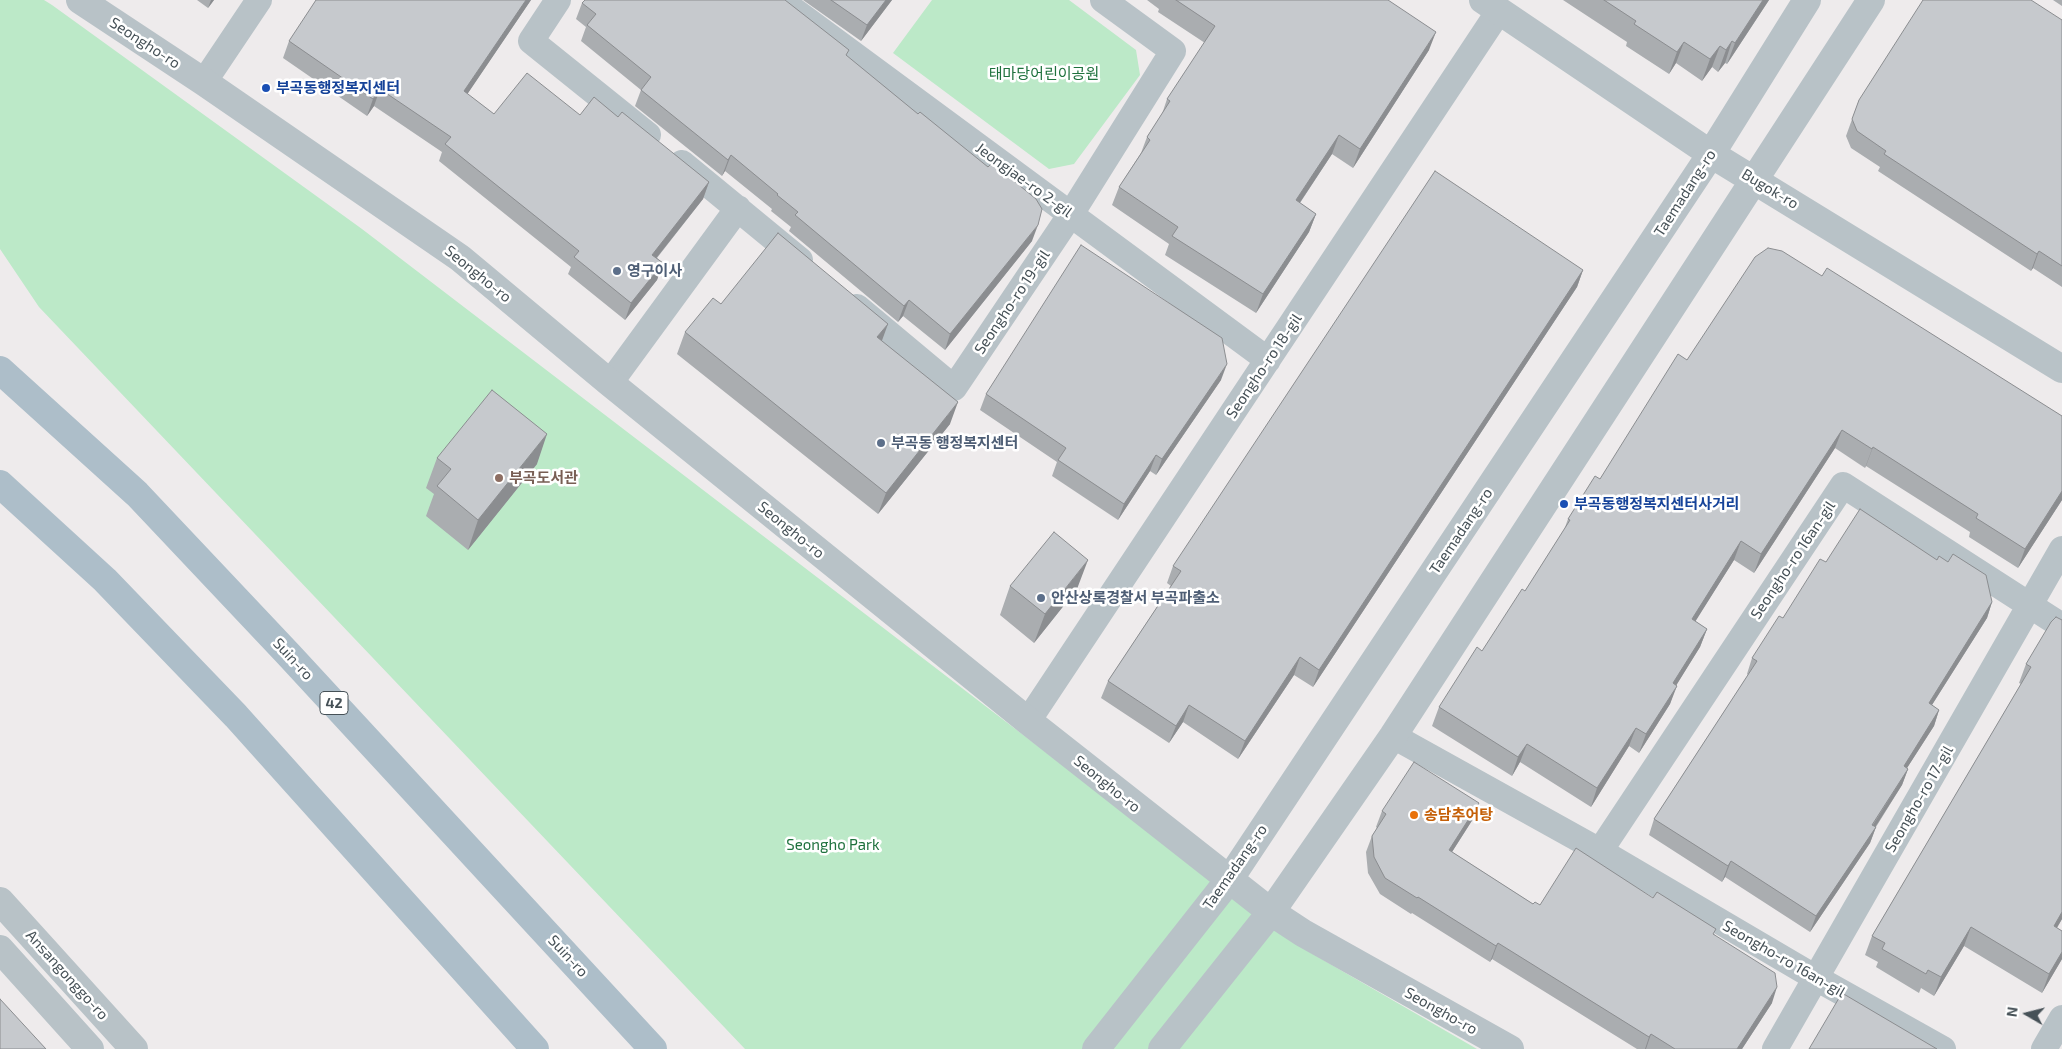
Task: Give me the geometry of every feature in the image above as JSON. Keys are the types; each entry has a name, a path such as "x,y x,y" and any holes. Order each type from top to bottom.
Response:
{"main road":[{"name":"Suin-ro","path":"0,370 137,494 296,662 653,1049"},
{"path":"0,484 105,580 236,716 535,1049"}],"street":[{"name":"Seongho-ro","path":"80,0 204,82 460,258 610,383 1028,721 1271,912 1303,933 1510,1049"},
{"path":"204,82 259,0"},
{"path":"558,0 531,41 820,276"},
{"name":"Jeongjae-ro 2-gil","path":"780,0 1268,360"},
{"name":"Seongho-ro 19-gil","path":"842,295 954,388 1070,214 1173,51 1103,0"},
{"name":"Taemadang-ro","path":"1096,1049 1229,880 1711,154 1807,0"},
{"path":"1162,1049 1271,912 1392,736 1871,0"},
{"name":"Bugok-ro","path":"1491,6 1711,154 2062,369"},
{"name":"Seongho-ro 18-gil","path":"1028,721 1268,360 1491,6"},
{"path":"610,383 738,208"},
{"name":"Seongho-ro 16an-gil","path":"1600,851 1843,485 2062,626"},
{"name":"Seongho-ro 17-gil","path":"1775,1049 2062,549"},
{"name":"Seongho-ro 16an-gil","path":"1392,736 1600,851 1816,978 1943,1049"},
{"name":"Ansangonggo-ro","path":"0,901 134,1049"},
{"path":"0,949 90,1049"},
{"path":"2044,1049 2062,1018"}],"green space":[{"name":"Seongho Park","path":"0,0 44,0 52,5 362,229 1299,946 1477,1049 745,1049 39,307 0,249"},
{"name":"태마당어린이공원","path":"932,0 1069,0 1136,50 1140,75 1074,164 1049,169 893,53"}],"building":[{"path":"316,0 526,0 464,91 494,114 527,73 580,115 594,97 618,117 622,112 709,182 652,255 663,263 631,303 574,257 579,251 445,144 451,137 380,89 373,99 289,41"},
{"path":"585,0 785,0 849,50 846,55 918,114 920,112 988,167 992,163 1036,199 1042,209 1038,225 950,334 909,300 904,306 795,215 798,212 731,155 728,160 641,90 651,77 587,25 596,14 582,3"},
{"path":"831,0 886,0 867,25"},
{"path":"1176,0 1388,0 1436,32 1360,149 1339,135 1296,200 1316,214 1263,294 1172,236 1178,227 1119,187 1150,140 1147,137 1170,101 1167,99 1215,26"},
{"path":"1604,0 1763,0 1735,43 1732,41 1726,50 1720,46 1710,59 1684,42 1677,52 1634,24 1636,21"},
{"path":"1923,0 2031,0 2062,20 2062,266 2039,251 2037,254 1884,154 1886,151 1857,131 1852,119 1859,100"},
{"path":"1435,171 1583,270 1319,670 1300,657 1245,741 1189,705 1176,726 1108,681 1181,571 1173,566"},
{"path":"778,233 888,324 877,337 958,402 886,493 685,332 713,298 721,304"},
{"path":"1081,245 1222,338 1227,364 1162,459 1156,455 1124,504 1058,460 1066,448 986,394"},
{"path":"1768,248 1782,251 1822,276 1827,268 2062,416 2062,491 2025,549 1976,518 1978,514 1873,447 1872,449 1842,430 1761,554 1741,541 1692,619 1707,629 1673,683 1677,686 1646,734 1636,728 1597,788 1527,744 1518,757 1439,707 1477,647 1482,651 1522,589 1525,591 1570,520 1568,519 1595,476 1600,479 1678,354 1687,360 1755,257"},
{"path":"492,390 547,434 478,520 437,486 451,469 437,458"},
{"path":"1860,509 1937,560 1939,556 1948,562 1953,554 1986,575 1992,602 1929,703 1939,710 1904,766 1908,769 1872,825 1876,827 1816,916 1731,861 1728,866 1654,819 1757,661 1752,658 1779,616 1783,618 1820,559 1826,562"},
{"path":"1054,532 1088,560 1045,614 1010,586"},
{"path":"2056,617 2062,620 2062,912 2054,926 2062,931 2062,952 2049,974 1971,927 1941,977 1928,970 1926,974 1882,949 1885,943 1872,936 2031,667 2026,664 2051,622"},
{"path":"1414,762 1479,803 1449,850 1533,904 1535,902 1540,905 1576,848 1653,898 1657,892 1716,929 1713,934 1775,973 1777,987 1737,1049 1675,1049 1651,1034 1649,1037 1498,943 1496,946 1385,878 1374,857 1372,836 1386,814 1382,811"},
{"path":"1842,993 1937,1049 1809,1049"},
{"path":"0,999 46,1049 0,1049"}],"place":[{"name":"부곡동행정복지센터","path":"266,88"},
{"name":"영구이사","path":"617,271"},
{"name":"부곡동 행정복지센터","path":"881,443"},
{"name":"부곡도서관","path":"499,478"},
{"name":"부곡동행정복지센터사거리","path":"1564,504"},
{"name":"안산상록경찰서 부곡파출소","path":"1041,598"},
{"name":"송담추어탕","path":"1414,815"}]}
